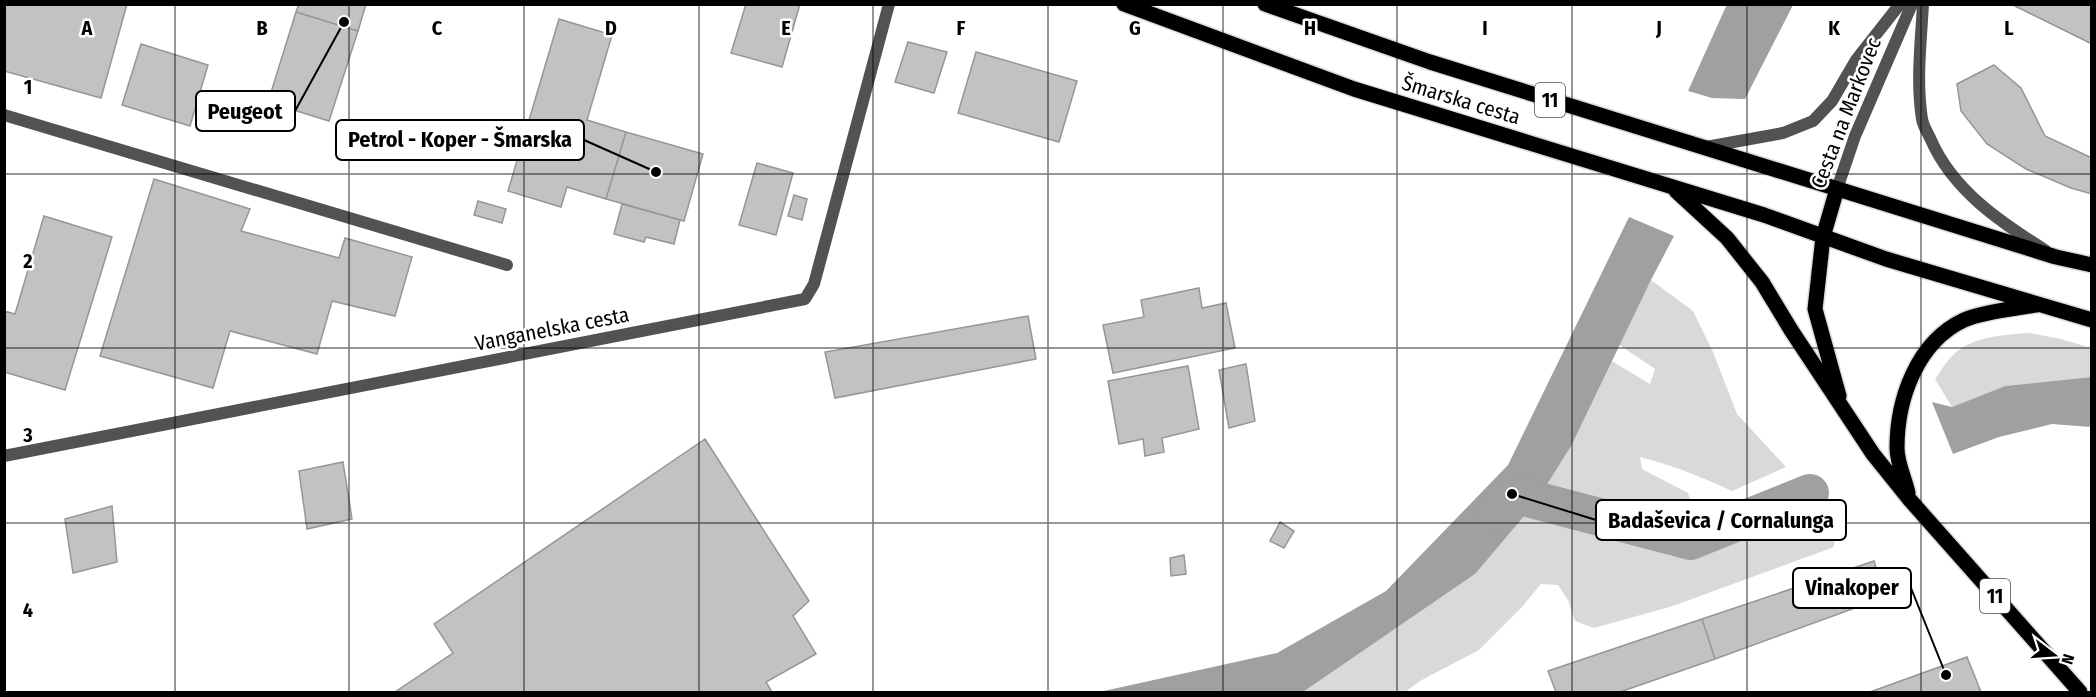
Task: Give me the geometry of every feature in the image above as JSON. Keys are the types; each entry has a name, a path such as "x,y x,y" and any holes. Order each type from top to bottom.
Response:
{"main road":[{"name":"Šmarska cesta","path":"1124,4 1354,89 1764,215 1823,237"},
{"name":"Šmarska cesta","path":"1264,4 1430,62 1837,189"},
{"path":"1672,187 1727,238 1762,282 1844,412"},
{"name":"Cesta na Markovec","path":"1823,237 1837,189"},
{"name":"11","path":"1837,189 2056,257 2091,265"},
{"name":"11","path":"2080,693 1910,500 1873,454 1844,412 1815,309 1823,237 1886,259 2091,320"},
{"path":"1910,500 1897,451 1900,413 1914,372 1932,342 1965,320 2039,304"}],"street":[{"name":"Vanganelska cesta","path":"4,456 805,299 814,284 889,4"},
{"path":"1701,147 1783,133 1813,121 1832,101 1856,60 1900,4"},
{"name":"Cesta na Markovec","path":"1837,189 1855,136 1912,4"},
{"path":"1923,4 1919,65 1922,121 1936,152 1970,195 2005,225 2056,257"},
{"path":"4,115 507,265"}],"shaded area":[{"path":"1727,4 1793,5 1745,99 1712,98 1688,91"},
{"path":"1629,217 1674,236 1571,446 1536,502 1475,574 1303,692 1099,692 1277,653 1386,591 1508,465"},
{"path":"1651,280 1693,311 1713,352 1737,414 1786,467 1732,491 1687,472 1640,457 1642,469 1688,493 1693,507 1660,521 1655,535 1657,547 1671,556 1701,550 1801,509 1815,499 1835,534 1834,547 1673,606 1594,628 1575,621 1568,600 1558,585 1541,584 1522,607 1479,650 1420,681 1405,692 1303,692 1475,574 1610,360 1650,384 1655,369 1618,344"},
{"path":"2029,333 2091,348 2091,377 2005,386 1952,407 1935,379 1952,356 1978,340"},
{"path":"2091,377 2091,427 2052,424 1999,437 1953,454 1932,402 1952,407 2005,386"}],"building":[{"path":"4,4 127,4 101,98 4,71"},
{"path":"299,4 366,4 358,31 296,12"},
{"path":"746,4 800,4 782,67 731,53"},
{"path":"2011,4 2092,4 2092,44"},
{"path":"296,12 358,31 329,121 268,102"},
{"path":"559,19 612,35 587,120 626,132 606,199 567,187 561,207 508,191"},
{"path":"908,42 947,52 934,93 895,82"},
{"path":"141,44 208,65 190,126 122,105"},
{"path":"976,52 1077,81 1059,142 958,113"},
{"path":"1994,65 2021,88 2045,136 2092,158 2092,194 2071,188 2026,169 1987,144 1961,111 1957,84"},
{"path":"626,132 703,154 684,221 606,199"},
{"path":"757,163 793,173 776,235 739,225"},
{"path":"154,179 250,209 241,231 339,258 345,238 412,257 395,316 332,301 317,354 230,331 213,388 100,356"},
{"path":"794,195 807,199 802,220 788,216"},
{"path":"478,201 506,209 502,223 474,215"},
{"path":"622,204 680,220 674,244 646,237 644,242 614,234"},
{"path":"44,216 112,237 65,390 4,372 4,311 15,314"},
{"path":"1199,288 1202,308 1226,303 1235,348 1113,373 1103,325 1144,317 1141,300"},
{"path":"1028,316 1036,359 835,398 825,352"},
{"path":"1246,364 1255,421 1229,428 1219,370"},
{"path":"1188,366 1199,429 1162,438 1164,452 1145,456 1143,439 1119,444 1108,381"},
{"path":"705,439 809,601 793,616 816,654 766,682 772,692 395,692 453,653 434,624"},
{"path":"343,462 352,519 307,529 299,471"},
{"path":"112,506 117,562 73,573 65,519"},
{"path":"1280,522 1294,531 1284,548 1270,541"},
{"path":"1184,555 1186,574 1171,576 1170,558"},
{"path":"1874,561 1885,597 1715,659 1702,619"},
{"path":"1702,619 1715,659 1620,692 1556,692 1548,671"},
{"path":"1967,657 1981,692 1870,692"}],"waterway":[{"path":"1494,510 1512,494 1690,541 1810,493"}],"place":[{"name":"Peugeot","path":"344,22"},
{"name":"Petrol - Koper - Šmarska","path":"656,172"},
{"name":"Badaševica / Cornalunga","path":"1512,494"},
{"name":"Vinakoper","path":"1946,675"}]}
